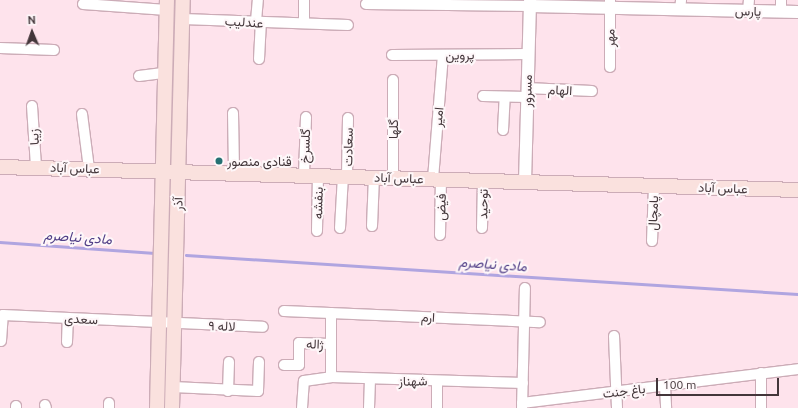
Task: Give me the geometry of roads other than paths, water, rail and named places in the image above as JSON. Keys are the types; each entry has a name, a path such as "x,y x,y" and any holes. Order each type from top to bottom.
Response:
{"main road":[{"name":"آذر","path":"172,408 176,388 178,325 177,266 179,172 185,19 183,0"},
{"name":"آذر","path":"157,408 167,5"},
{"name":"عباس آباد","path":"0,166 798,190"},
{"path":"161,265 177,266"}],"street":[{"name":"آذر","path":"185,19 188,0"},
{"path":"258,0 259,59"},
{"path":"304,0 304,22"},
{"path":"366,4 398,2 530,3"},
{"name":"پارس","path":"530,3 781,6 798,12"},
{"name":"مسرور","path":"525,182 530,3"},
{"path":"83,4 167,5"},
{"name":"مهر","path":"610,5 610,67"},
{"name":"عندلیب","path":"185,19 304,22 348,25"},
{"path":"0,48 54,50"},
{"name":"پروین","path":"392,55 528,54"},
{"name":"امیر","path":"437,179 443,55"},
{"path":"138,76 165,73"},
{"name":"گلها","path":"393,80 393,178"},
{"name":"الهام","path":"483,96 505,97 527,93 592,91"},
{"path":"503,130 505,97"},
{"name":"زیبا","path":"32,106 36,167"},
{"path":"233,113 234,173"},
{"path":"82,114 89,169"},
{"name":"گلسرخ","path":"304,175 306,117"},
{"name":"سعادت","path":"340,228 345,176 348,118"},
{"name":"بنفشه","path":"317,231 318,176"},
{"path":"372,226 374,177"},
{"name":"فیض","path":"437,179 440,235"},
{"name":"توحید","path":"482,228 483,181"},
{"name":"پامچال","path":"652,241 654,186"},
{"name":"باغ جنت","path":"524,288 522,405 798,369"},
{"name":"ارم","path":"284,311 540,322"},
{"path":"331,313 331,377"},
{"name":"سعدی","path":"1,341 3,315 178,325"},
{"path":"67,342 68,318"},
{"name":"۹ لاله","path":"178,325 263,327"},
{"path":"614,336 616,408"},
{"name":"ژاله","path":"284,365 299,365 299,343 331,344"},
{"path":"228,391 229,362"},
{"path":"176,388 258,391 259,362"},
{"path":"798,369 798,375"},
{"path":"761,373 762,408"},
{"name":"شهناز","path":"302,408 304,381 331,377 370,380 523,383"},
{"path":"369,408 370,380"},
{"path":"437,381 437,408"},
{"path":"665,386 666,408"},
{"name":"آذر","path":"176,388 178,408"}],"waterway":[{"name":"مادی نیاصرم","path":"0,242 155,253"},
{"name":"مادی نیاصرم","path":"186,255 798,294"}],"place":[{"name":"قنادی منصور","path":"219,161"}]}
